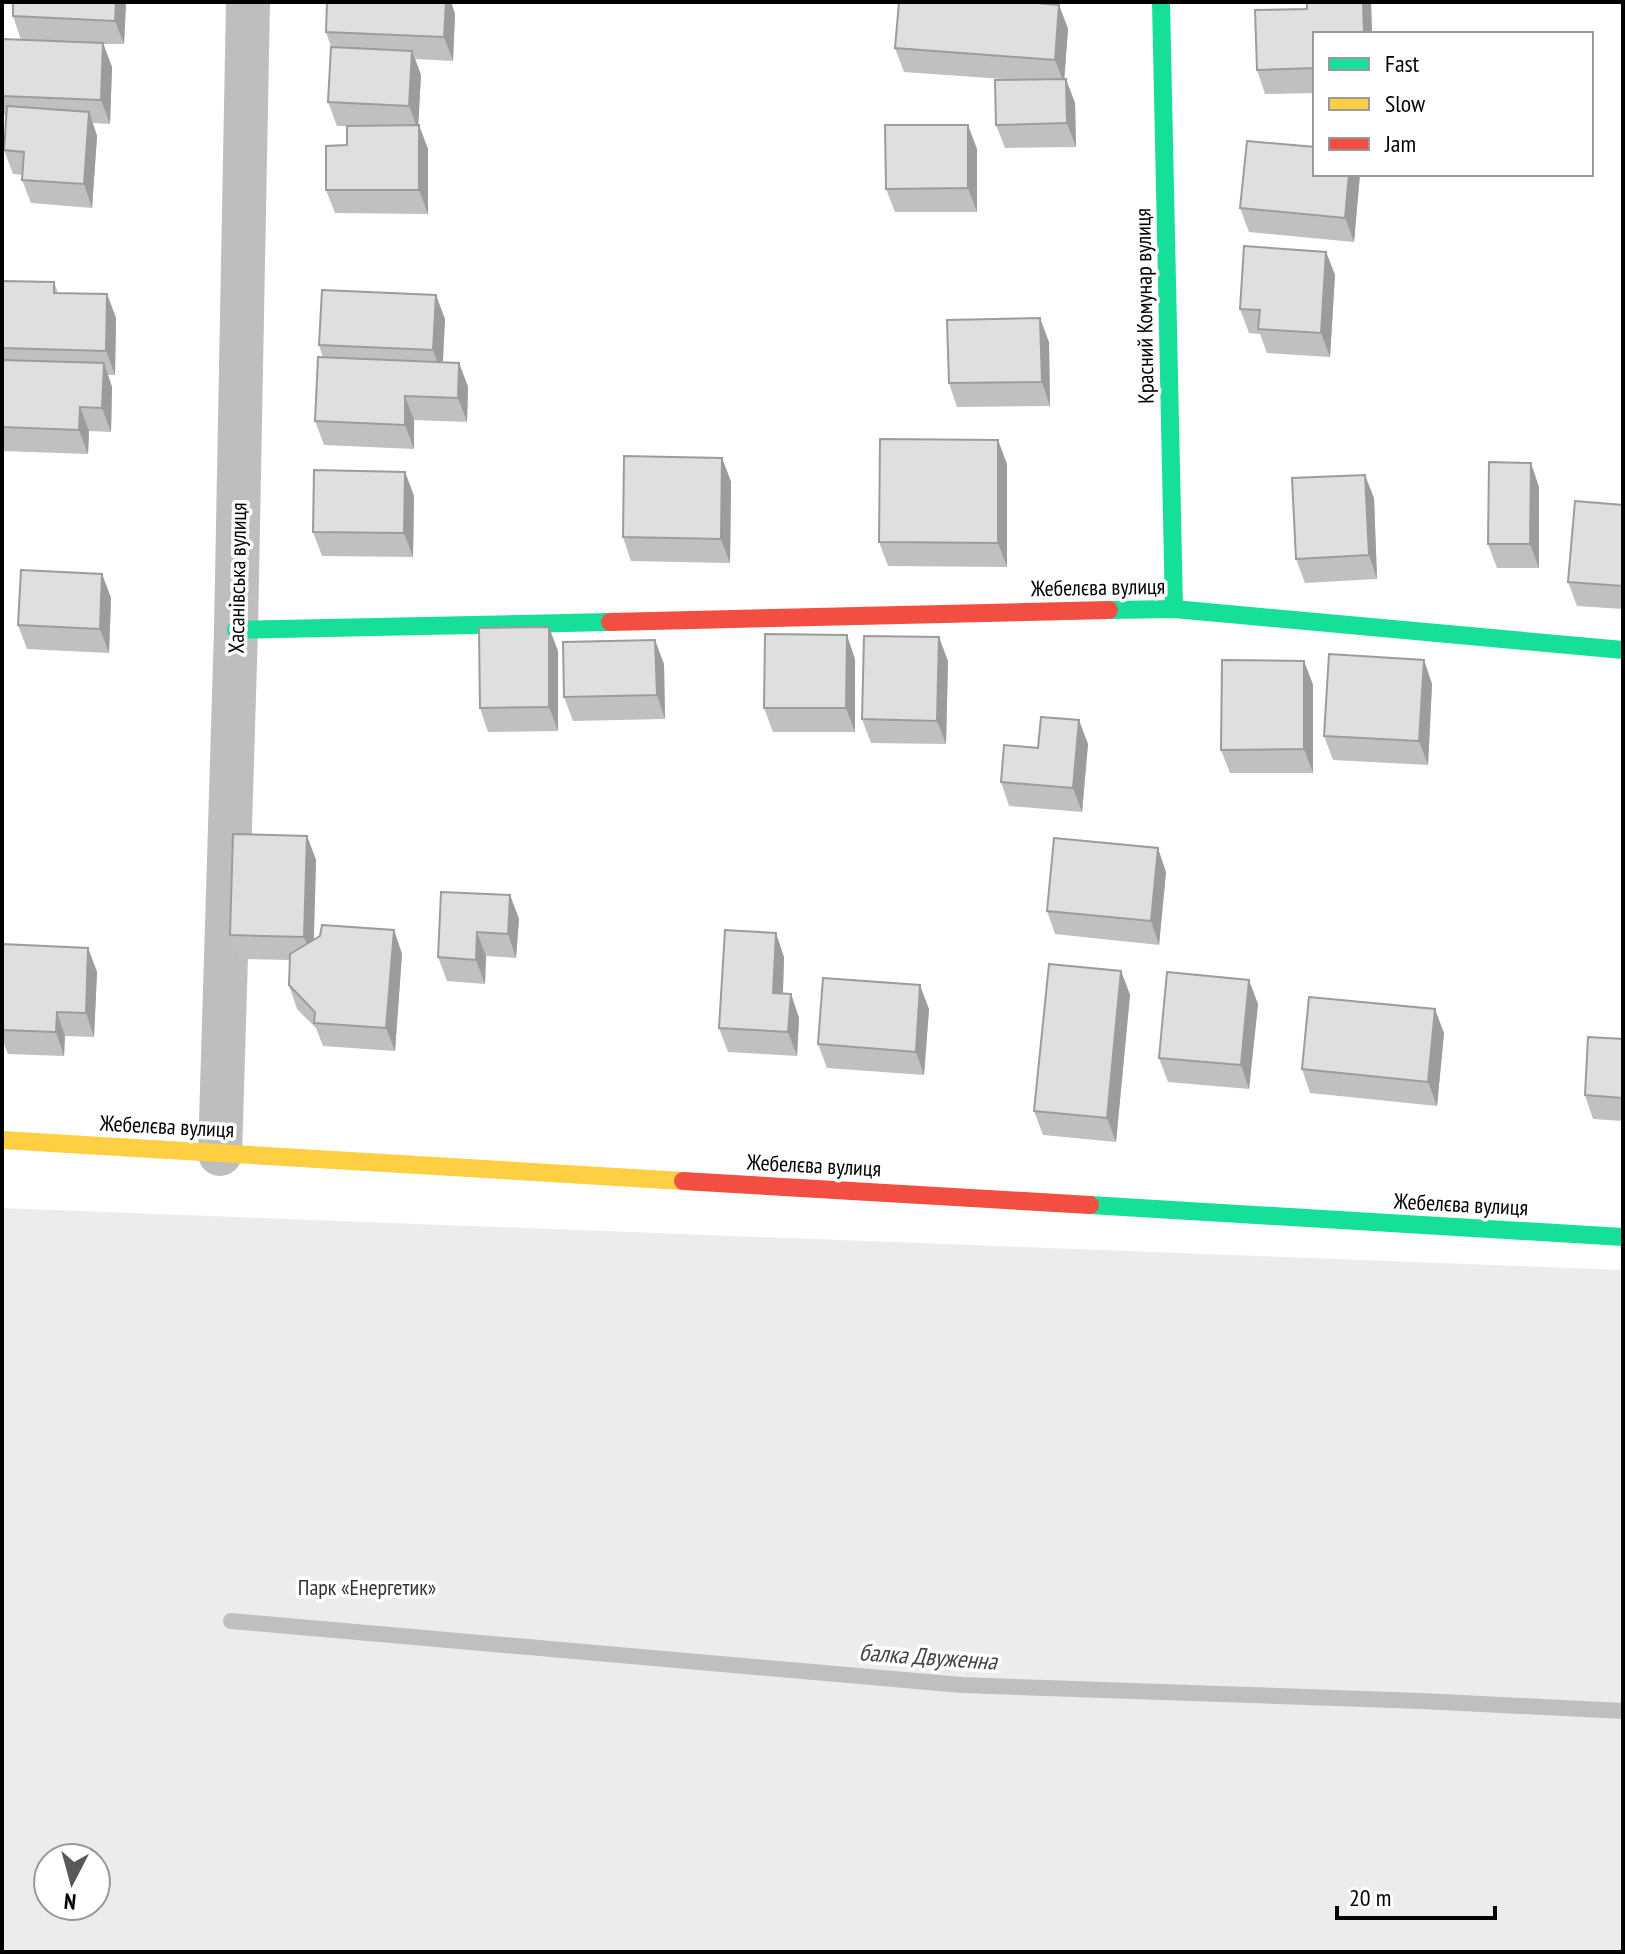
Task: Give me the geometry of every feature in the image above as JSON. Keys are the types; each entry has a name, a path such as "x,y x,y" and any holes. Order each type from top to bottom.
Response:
{"street":[{"name":"Хасанівська вулиця","path":"220,1154 236,630 248,2"},
{"name":"Красний Комунар вулиця","path":"1161,2 1174,609"},
{"name":"Жебелєва вулиця","path":"236,630 1174,609 1623,650"},
{"name":"Жебелєва вулиця","path":"2,1140 1623,1237"}],"green space":[{"name":"Парк «Енергетик»","path":"2,1208 1623,1270 1623,1952 2,1952"}],"building":[{"path":"13,2 116,2 115,21 13,16"},
{"path":"327,2 446,2 444,37 326,32"},
{"path":"899,2 1059,5 1055,60 895,48"},
{"path":"1307,2 1363,2 1364,32 1313,32 1313,68 1257,70 1255,10 1307,9"},
{"path":"2,39 103,43 101,100 2,96"},
{"path":"331,47 412,51 409,106 328,102"},
{"path":"1066,79 1067,123 996,125 995,80"},
{"path":"7,106 89,112 84,184 22,180 24,152 4,150"},
{"path":"419,125 419,190 326,190 326,146 347,145 347,126"},
{"path":"885,125 968,125 968,188 886,189"},
{"path":"1247,141 1313,147 1313,176 1349,176 1345,218 1240,208"},
{"path":"1244,246 1326,252 1321,333 1258,329 1260,310 1240,309"},
{"path":"2,281 54,282 54,293 107,294 106,351 2,348"},
{"path":"322,290 436,295 433,350 319,345"},
{"path":"1040,318 1042,382 949,383 947,320"},
{"path":"318,357 459,363 458,398 405,396 405,425 315,421"},
{"path":"2,360 104,363 102,408 80,407 79,430 2,427"},
{"path":"880,439 998,440 998,543 879,542"},
{"path":"624,456 722,458 721,539 623,537"},
{"path":"1489,462 1531,463 1530,544 1488,544"},
{"path":"314,470 405,472 404,533 313,532"},
{"path":"1365,475 1369,555 1296,559 1292,478"},
{"path":"1575,501 1623,505 1623,586 1568,582"},
{"path":"21,570 102,574 100,629 18,625"},
{"path":"549,627 549,707 480,708 479,628"},
{"path":"765,634 847,635 846,708 764,708"},
{"path":"864,636 939,637 937,721 862,719"},
{"path":"655,640 657,695 564,697 563,642"},
{"path":"1329,654 1424,660 1419,741 1324,736"},
{"path":"1222,660 1304,661 1304,749 1221,750"},
{"path":"1041,717 1079,720 1073,788 1001,782 1004,745 1038,748"},
{"path":"233,834 307,836 304,937 230,935"},
{"path":"1054,838 1158,848 1151,921 1047,911"},
{"path":"441,892 510,895 508,934 477,932 476,960 438,957"},
{"path":"322,925 394,930 386,1028 314,1023 315,1012 289,985 290,954 320,936"},
{"path":"725,930 776,933 773,993 791,994 788,1032 719,1028"},
{"path":"2,944 88,948 86,1013 57,1012 56,1032 2,1030"},
{"path":"1049,964 1121,971 1107,1118 1034,1111"},
{"path":"1167,972 1249,980 1241,1065 1159,1058"},
{"path":"823,978 920,985 916,1052 818,1044"},
{"path":"1309,997 1435,1009 1428,1082 1302,1069"},
{"path":"1588,1037 1623,1039 1623,1098 1585,1095"}],"waterway":[{"name":"балка Двуженна","path":"231,1621 962,1685 1623,1711"}],"traffic: fast":[{"path":"1161,2 1174,609"},
{"path":"1109,610 1174,609 1623,650"},
{"path":"236,630 610,622"},
{"path":"1090,1205 1623,1237"}],"traffic: slow":[{"path":"2,1140 683,1181"}],"traffic: jam":[{"path":"610,622 1109,610"},
{"path":"683,1181 1090,1205"}]}
